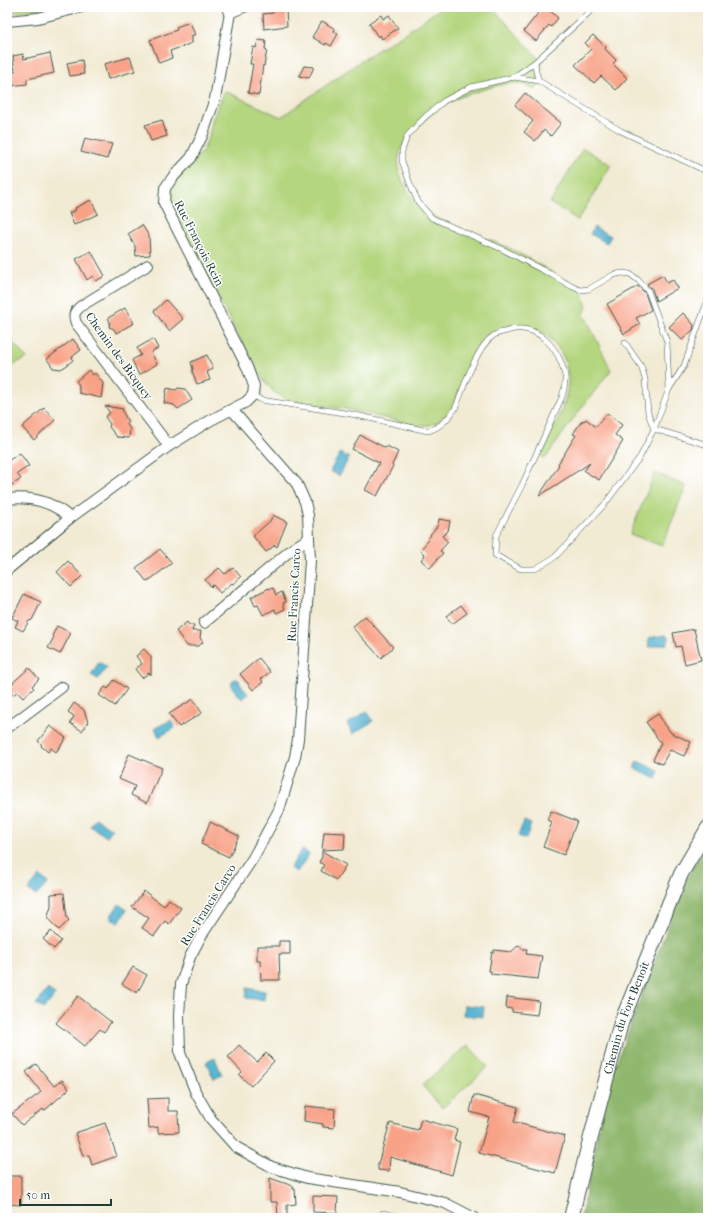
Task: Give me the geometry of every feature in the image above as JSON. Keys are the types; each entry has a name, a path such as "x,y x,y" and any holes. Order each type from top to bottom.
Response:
{"street":[{"path":"7,21 38,18 82,7"},
{"name":"Rue François Rein","path":"244,7 230,10 215,99 202,136 191,158 165,188 164,203 247,367 254,386 253,395"},
{"name":"Chemin des Bicquey","path":"148,265 81,306 75,311 74,317 76,323 169,446"},
{"path":"7,570 70,518 169,446 211,420 246,402 253,395"},
{"name":"Rue Francis Carco","path":"232,410 297,484 305,502 308,515 310,561 298,731 295,757 279,810 254,858 201,936 190,957 181,984 179,1016 180,1053 196,1093 211,1119 236,1147 272,1167 307,1178 400,1192 445,1204 474,1218"},
{"path":"7,499 30,499 48,503 59,509 70,518"},
{"name":"Rue Francis Carco","path":"204,623 291,550 309,538"},
{"path":"7,723 10,726 62,687"},
{"name":"Chemin du Fort Benoît","path":"571,1218 621,1023 681,874 708,828"}],"lane":[{"path":"514,77 535,62 595,7"},
{"path":"535,62 539,81"},
{"path":"669,388 667,342 648,291 638,280 630,274 622,273 613,275 589,289 580,290 502,250 432,218 418,202 402,161 402,151 407,136 425,116 444,101 471,87 514,77 539,81 620,131 708,172"},
{"path":"253,395 261,400 351,414 428,431 435,429 449,417 455,409 479,351 493,336 512,330 522,329 534,332 544,338 553,346 559,356 565,376 563,392 522,485 496,536 495,555 521,570 535,569 555,557 604,505 640,457 654,429 669,388 684,366 708,299"},
{"path":"626,343 641,366 645,379 648,413 654,429"},
{"path":"654,429 708,445"},
{"path":"383,1218 383,1213 404,1218"}],"green space":[{"path":"7,7 47,7 7,13"},
{"path":"442,7 492,7 542,62 536,90 516,83 511,83 488,88 453,100 428,117 408,138 401,149 399,160 403,183 418,203 427,211 454,227 514,250 575,284 582,291 587,307 584,314 611,370 573,419 545,459 540,455 557,421 567,394 568,385 568,371 564,359 550,338 539,331 528,327 515,326 493,332 488,335 472,359 452,408 437,422 430,425 418,426 351,410 290,401 274,392 261,377 164,198 164,191 203,151 209,136 213,118 225,91 281,117 365,58 411,29"},
{"path":"583,148 611,165 578,220 550,203"},
{"path":"7,337 27,358 7,366"},
{"path":"655,473 686,486 662,546 630,534"},
{"path":"708,842 708,1218 581,1218 607,1087 686,879"},
{"path":"468,1045 488,1067 442,1108 422,1085"}],"water":[{"path":"594,227 611,236 607,243 590,234"},
{"path":"340,453 349,458 339,476 330,471"},
{"path":"666,635 669,639 667,644 649,647 648,638"},
{"path":"99,662 107,667 98,679 91,675"},
{"path":"233,680 239,680 240,684 248,694 242,699 231,686"},
{"path":"367,711 373,721 353,734 347,724"},
{"path":"171,720 175,728 159,737 155,728"},
{"path":"637,761 659,771 656,779 634,768"},
{"path":"95,818 112,829 107,837 90,826"},
{"path":"524,821 531,824 526,839 518,836"},
{"path":"302,849 309,854 297,872 290,868"},
{"path":"40,876 48,883 36,896 28,890"},
{"path":"119,904 127,910 118,923 110,917"},
{"path":"247,988 265,991 264,1000 246,998"},
{"path":"48,989 55,995 44,1009 36,1004"},
{"path":"464,1005 484,1007 483,1017 463,1015"},
{"path":"215,1058 222,1075 214,1079 206,1062"}],"building":[{"path":"543,7 546,7 558,18 551,27 549,25 536,41 524,31"},
{"path":"273,10 286,10 287,26 264,29 263,14 273,13"},
{"path":"381,15 383,19 389,15 398,28 382,39 380,35 378,37 369,23"},
{"path":"322,21 335,29 334,32 338,34 331,46 326,43 325,45 312,37"},
{"path":"190,22 195,35 192,35 192,43 170,51 172,58 159,63 150,40 177,30 176,27"},
{"path":"593,35 606,47 605,49 616,60 613,64 627,78 616,90 601,76 594,83 575,65 591,49 585,43"},
{"path":"258,40 266,41 265,49 267,50 264,66 263,65 259,95 248,93 253,64 250,64 253,47 256,48"},
{"path":"50,53 54,73 27,79 27,84 10,86 8,74 15,72 13,56 23,54 24,59"},
{"path":"130,57 135,71 108,79 104,64"},
{"path":"82,60 84,74 70,76 67,63"},
{"path":"304,66 314,67 309,78 299,76"},
{"path":"525,93 561,123 551,136 544,130 535,141 524,132 533,121 515,105"},
{"path":"162,120 167,136 151,141 145,125"},
{"path":"85,138 112,144 107,159 81,152"},
{"path":"91,200 98,214 74,225 69,213 76,210 75,208"},
{"path":"142,225 149,236 150,255 136,256 135,246 128,234"},
{"path":"91,251 105,276 96,281 93,276 87,280 76,259"},
{"path":"663,275 667,283 673,280 678,288 656,301 652,289 647,284"},
{"path":"638,286 645,293 651,310 636,318 640,324 624,334 607,304"},
{"path":"166,300 183,319 169,331 154,311"},
{"path":"125,308 134,323 116,333 114,329 109,327 110,322 108,318"},
{"path":"683,313 694,325 693,330 682,340 669,327"},
{"path":"73,339 81,350 72,357 73,360 66,366 61,369 53,368 47,359"},
{"path":"153,339 158,348 151,352 157,364 139,375 132,360 141,355 137,348"},
{"path":"207,355 213,369 207,372 210,380 197,384 192,371 193,369 191,362"},
{"path":"89,370 93,375 95,373 103,383 101,398 79,393 79,385 76,381"},
{"path":"167,388 176,390 178,388 185,389 192,400 178,409 174,405 164,403"},
{"path":"105,406 123,409 128,422 126,423 130,429 129,438 117,437 109,427 110,424 105,417 110,413"},
{"path":"44,408 55,420 34,440 22,427"},
{"path":"607,413 622,425 615,435 623,441 599,480 584,471 590,463 539,496 559,465 558,464 576,435 573,434 581,422 586,419 596,427"},
{"path":"360,435 386,448 387,446 398,452 392,465 393,466 377,496 365,490 379,463 352,449"},
{"path":"20,453 29,466 17,474 21,479 12,485 9,480 7,482 7,459 8,461"},
{"path":"273,515 287,522 277,547 275,545 266,552 253,536 270,521"},
{"path":"439,519 450,521 448,531 442,536 448,542 440,551 443,553 430,568 421,560 425,555 420,550 428,541 427,540 430,535 438,525"},
{"path":"160,549 172,563 147,582 136,568"},
{"path":"68,561 82,576 71,587 57,572"},
{"path":"219,568 225,574 233,568 241,577 220,593 213,585 211,587 205,580"},
{"path":"269,588 273,588 276,595 282,592 286,602 283,603 285,609 276,613 275,609 263,615 258,605 255,606 251,597"},
{"path":"24,594 41,602 32,620 29,621 23,631 15,627 18,621 12,618"},
{"path":"461,605 467,613 452,624 446,616"},
{"path":"365,616 393,647 381,658 352,627"},
{"path":"187,622 189,625 194,625 192,631 201,631 200,638 203,642 199,646 187,646 176,631"},
{"path":"57,626 71,633 60,654 48,648 54,637 52,636"},
{"path":"694,629 701,660 685,664 681,646 676,647 673,633"},
{"path":"144,649 151,657 151,675 149,673 142,678 135,669 142,664 136,656"},
{"path":"259,658 270,672 261,679 263,682 253,690 240,674"},
{"path":"29,668 39,679 32,686 34,688 23,698 17,692 13,695 7,688"},
{"path":"114,680 127,689 115,706 99,695 105,687 108,689"},
{"path":"193,699 202,713 179,727 169,714"},
{"path":"74,703 84,710 88,722 82,731 70,723 74,716 68,712"},
{"path":"658,714 671,733 691,742 684,756 670,750 662,764 653,760 661,743 646,722"},
{"path":"50,726 66,738 56,752 51,748 48,752 38,741"},
{"path":"129,754 162,768 147,803 131,795 135,786 119,779"},
{"path":"551,811 577,821 564,855 543,847 552,822 547,820"},
{"path":"210,822 239,836 229,857 201,844"},
{"path":"324,832 345,833 344,849 322,850"},
{"path":"322,851 346,865 336,880 321,871 324,865 319,862 322,857"},
{"path":"144,891 164,906 169,899 181,908 169,924 165,921 154,936 142,928 149,918 132,907"},
{"path":"64,893 67,918 69,920 59,930 48,919 48,915 51,906 51,894"},
{"path":"51,931 61,941 54,949 43,939"},
{"path":"279,941 290,941 290,954 279,954 280,980 261,980 260,961 257,961 257,946 279,946"},
{"path":"519,945 522,949 527,949 526,954 542,956 538,979 491,974 491,971 489,971 492,952 494,953 494,950 511,952"},
{"path":"133,967 147,975 137,993 122,984"},
{"path":"78,996 111,1022 104,1032 100,1029 85,1046 56,1023"},
{"path":"507,997 539,1001 537,1015 512,1012 512,1009 506,1008"},
{"path":"239,1045 257,1062 266,1053 274,1061 251,1086 239,1075 242,1072 228,1057"},
{"path":"36,1064 54,1086 62,1080 69,1089 44,1111 43,1109 22,1125 12,1114 41,1092 26,1072"},
{"path":"474,1095 518,1107 514,1122 565,1136 555,1173 479,1153 489,1117 470,1112"},
{"path":"168,1098 168,1111 178,1111 179,1132 158,1133 158,1127 149,1128 147,1099"},
{"path":"305,1106 335,1109 334,1128 323,1127 323,1124 304,1121"},
{"path":"421,1119 457,1129 454,1140 460,1142 452,1175 390,1157 389,1171 378,1170 378,1164 390,1123 418,1130"},
{"path":"105,1123 117,1156 92,1165 89,1155 83,1156 75,1133"},
{"path":"7,1176 21,1176 21,1205 7,1204"},
{"path":"270,1178 293,1186 293,1189 295,1189 296,1204 287,1205 287,1218 278,1218 277,1202 270,1202"},
{"path":"313,1196 338,1197 337,1213 313,1212"}]}
